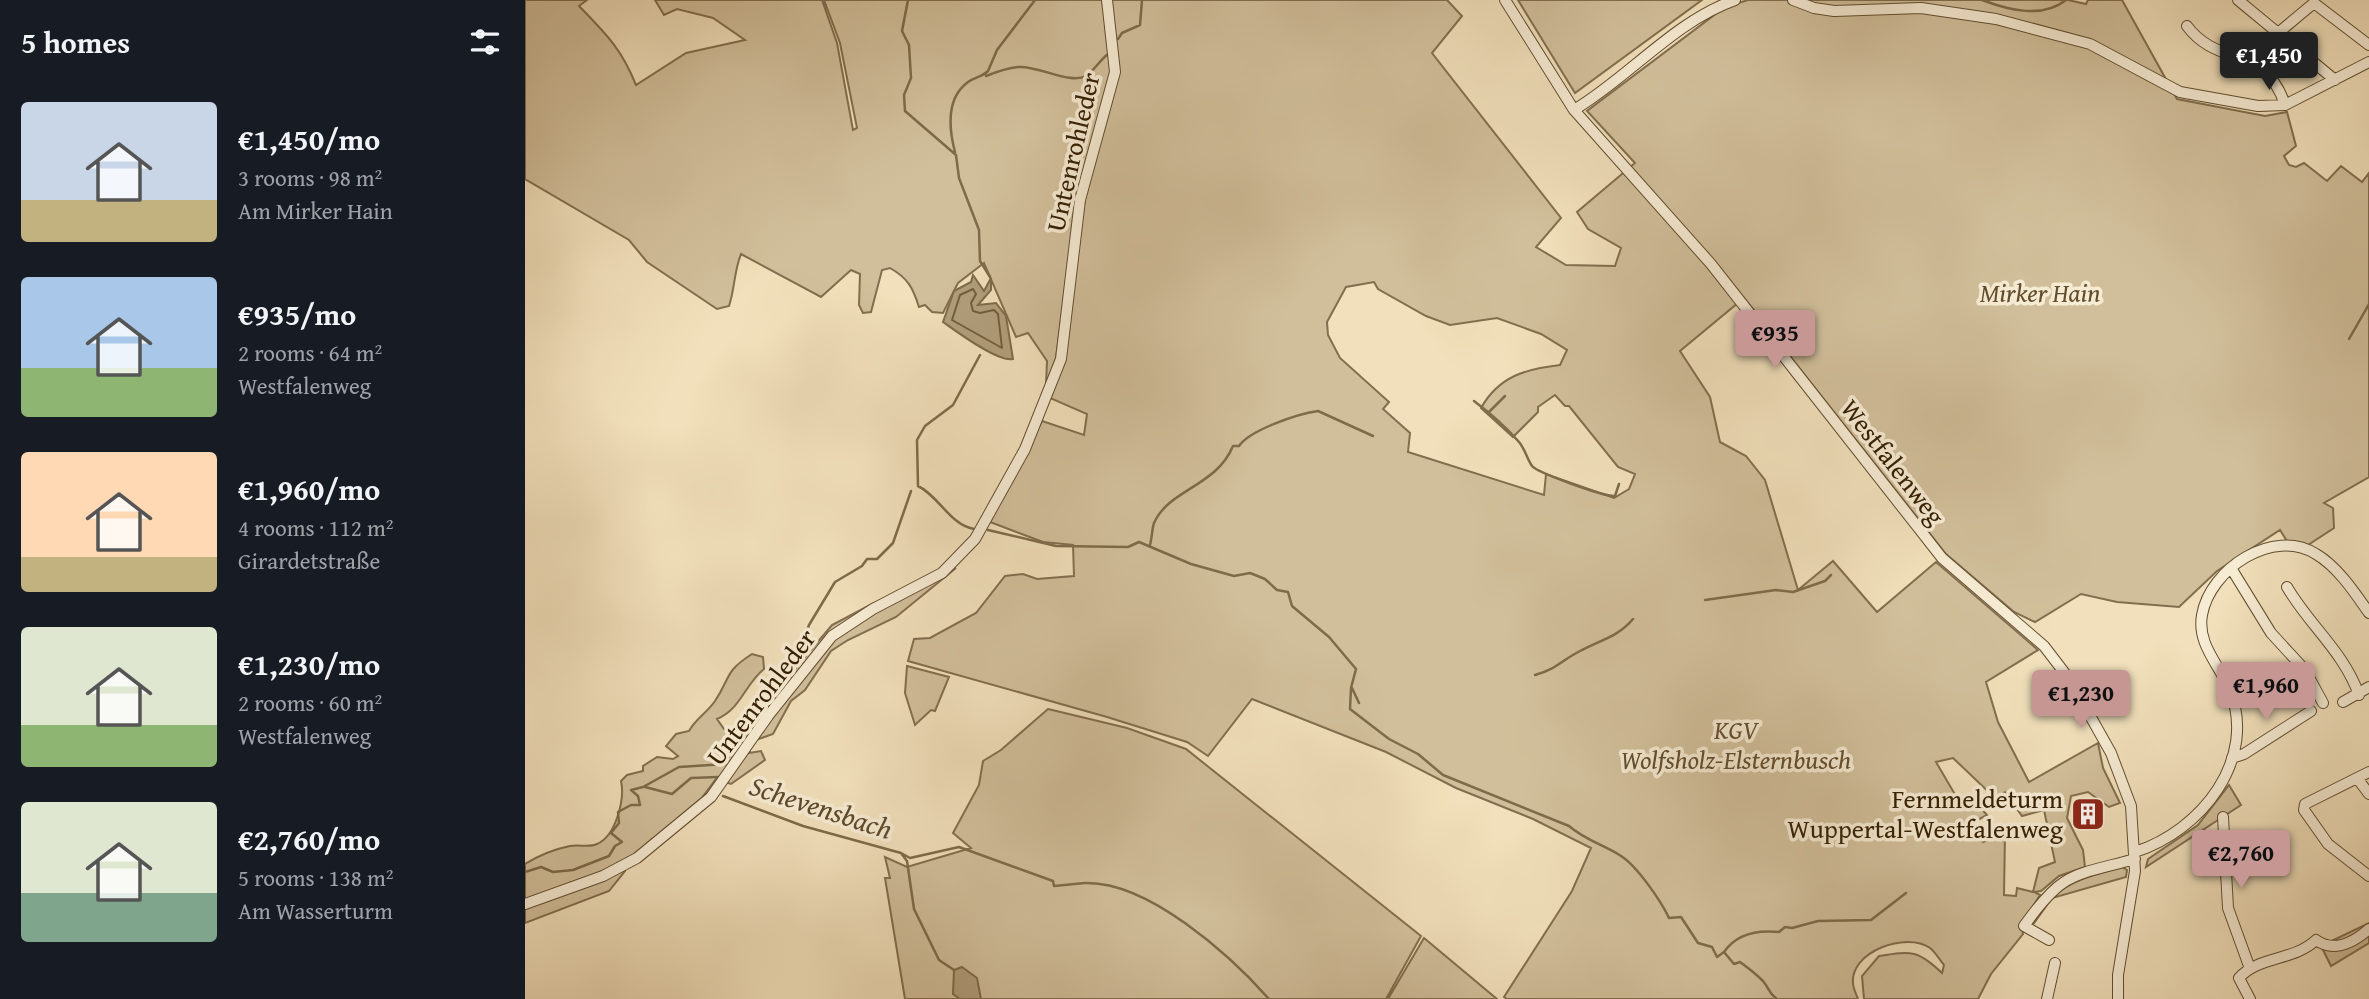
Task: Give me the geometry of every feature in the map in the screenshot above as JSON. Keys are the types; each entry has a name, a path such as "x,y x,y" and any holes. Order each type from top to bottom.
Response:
{"street":[{"name":"Untenrohleder","path":"525,904 604,876 637,858 712,797 776,706 832,636 873,609 942,573 975,539 1025,449 1061,359 1080,200 1115,72 1107,0"},
{"name":"Westfalenweg","path":"1505,0 1574,110 1711,264 1942,558 2020,624 2059,663 2112,753 2131,806 2135,856 2117,999"},
{"path":"1574,110 1606,90 1698,16 1735,0"},
{"path":"1793,0 1834,11 1921,8 1996,19 2090,44 2180,92 2258,106 2285,105 2369,62"},
{"path":"2238,0 2335,80"},
{"path":"2278,33 2314,3 2369,45"},
{"path":"2187,26 2209,47 2256,64 2276,81 2285,105"},
{"path":"2049,940 2024,926 2053,888 2076,875 2135,856 2161,843 2195,820 2214,796 2232,758 2237,725 2235,706 2228,687 2206,649 2201,623 2207,598 2231,568 2259,551 2280,546 2305,548 2326,562 2369,613"},
{"path":"2231,568 2261,619 2305,670 2318,707"},
{"path":"2287,587 2299,607 2338,652 2359,695"},
{"path":"2232,758 2244,754 2318,707 2340,703 2359,695 2369,687"},
{"path":"2369,772 2305,804 2304,810 2328,844 2369,876"},
{"path":"2357,778 2369,794"},
{"path":"2223,817 2228,908 2249,966"},
{"path":"2250,999 2239,978 2249,966 2282,958 2316,940 2326,947 2334,948 2357,939 2369,929"},
{"path":"2047,999 2055,963"}],"green space":[{"path":"525,0 587,0 579,6 612,42 636,85 686,53 745,40 713,18 677,9 664,15 655,0 822,0 837,43 853,130 857,128 840,43 824,0 1447,0 1462,16 1432,53 1561,218 1536,247 1566,265 1615,266 1621,248 1588,229 1577,212 1635,163 1587,111 1725,7 1748,0 2068,0 2086,4 2088,0 2122,0 2177,99 2265,116 2287,112 2296,146 2284,156 2289,165 2296,167 2304,163 2327,181 2341,166 2362,182 2369,173 2369,477 2324,503 2333,508 2334,528 2308,545 2287,541 2280,530 2217,571 2179,607 2117,602 2081,594 2035,622 2014,612 1946,554 1744,298 1680,351 1710,397 1720,442 1746,456 1765,480 1798,590 1833,561 1877,612 1936,562 2038,650 1986,682 1998,722 2029,782 2098,743 2103,768 2120,803 2109,807 2088,792 2071,796 2067,818 2083,850 2085,867 2059,876 2041,891 2034,892 2040,895 2021,925 2023,934 1991,974 1978,999 1864,999 1862,976 1879,956 1914,954 1927,960 1942,973 1944,965 1930,948 1920,943 1907,942 1881,948 1860,962 1854,972 1853,983 1858,999 1507,999 1504,997 1572,891 1591,848 1533,819 1456,788 1386,752 1252,699 1208,756 1187,742 908,661 914,639 930,638 976,613 1005,576 1023,574 1037,579 1074,576 1073,545 1043,542 990,522 1042,421 1084,435 1087,414 1050,398 1086,194 1112,100 1106,102 1077,194 1056,358 1046,384 1047,361 1028,333 1016,337 984,263 958,283 943,313 932,312 925,305 919,307 906,280 890,268 882,270 871,312 863,313 859,305 860,274 851,270 821,297 741,254 729,306 717,309 647,262 629,240 525,179","holes":["1374,282 1378,289 1426,316 1450,325 1497,318 1541,334 1567,350 1560,365 1525,372 1505,381 1481,408 1513,437 1538,412 1538,407 1555,395 1565,406 1569,406 1618,467 1635,474 1629,489 1614,498 1546,474 1544,495 1408,452 1410,433 1383,409 1389,402 1340,358 1328,335 1327,322 1346,287","1953,758 1995,798 2005,792 2022,816 2044,810 2055,862 2039,868 2033,892 2017,888 2016,896 2004,895 2005,834 1983,842 1972,823 1987,815 1971,797 1960,803 1936,762"]},
{"path":"1518,0 1702,0 1575,93"},
{"path":"956,568 896,617 831,651 805,690 791,701 773,734 753,741 749,753 761,751 765,760 731,784 716,779 701,799 626,862 625,871 609,891 525,923 525,864 558,849 594,845 604,840 618,816 622,797 621,781 627,775 643,771 643,766 657,757 673,759 678,756 666,746 676,734 689,731 712,705 732,670 743,660 752,654 763,657 764,669 732,709 717,719 724,729 732,734 771,697 832,625 872,604"},
{"path":"907,666 949,677 935,711 931,710 915,725 905,693"},
{"path":"1048,709 1127,728 1186,749 1421,936 1386,999 905,999 885,878 890,878 885,857 907,867 971,848 953,833 979,785 983,761 1001,750"},
{"path":"2229,785 2241,805 2146,867 2148,859 2198,825"},
{"path":"2122,867 2127,870 2126,877 2052,898 2069,885 2093,875"},
{"path":"2369,923 2369,943 2331,966 2321,946"},
{"path":"1424,938 1497,999 1388,999"}],"water":[{"path":"973,275 984,291 991,278 991,290 978,305 996,303 1006,316 1013,359 988,352 943,322 954,291 971,282"},
{"path":"962,967 977,978 981,999 960,999 953,994 954,970"}],"waterway":[{"path":"908,0 902,31 909,45 911,78 904,95 905,111 956,155 959,178 979,230 980,261 990,277"},
{"path":"955,152 951,114 956,96 968,82 988,71 997,50 1035,0"},
{"path":"1118,39 1122,33 1140,25 1142,0"},
{"path":"1982,0 2025,11 2047,9 2066,0"},
{"path":"986,76 1002,70 1026,67 1063,77 1079,78 1086,76 1108,54"},
{"path":"2349,339 2369,304"},
{"path":"974,529 958,522 918,486 917,440 925,426 953,405 980,355"},
{"path":"1489,412 1505,396"},
{"path":"1474,401 1514,436 1532,466 1537,469 1572,484 1609,495 1615,496 1619,484"},
{"path":"1150,545 1154,523 1170,502 1216,471 1233,446 1239,446 1263,429 1298,415 1318,411 1373,436"},
{"path":"525,872 541,867 553,872 573,870 609,856 615,846 622,842 611,833 619,823 618,812 631,805 640,805 638,796 631,790 643,787 679,767 726,764 756,715 797,660 809,625 835,582 862,566 867,559 877,559 893,543 911,491"},
{"path":"988,530 1056,546 1128,547 1139,542 1191,564 1234,576 1250,573 1265,579 1277,590 1288,592 1292,606 1329,637 1356,669 1351,688 1350,709 1389,739 1418,754 1443,775 1569,826 1621,856 1648,884 1669,918 1681,917 1698,943 1712,947 1717,957 1724,952 1734,964 1740,962 1763,981 1777,999"},
{"path":"1705,600 1776,590 1793,592 1825,581 1831,575"},
{"path":"1535,675 1615,634 1633,619"},
{"path":"1352,688 1359,703"},
{"name":"Schevensbach","path":"645,787 672,794 691,778 718,777"},
{"name":"Schevensbach","path":"723,796 803,826 901,853 907,861 914,909 939,960 954,970"},
{"path":"901,853 910,858 959,847 1053,881 1054,886 1085,883 1109,886 1135,894 1161,907 1210,942 1269,999"},
{"path":"1724,952 1735,941 1756,932 1779,932 1785,927 1792,928 1818,921 1871,920 1906,893"}],"place":[{"name":"Fernmeldeturm Wuppertal-Westfalenweg","path":"2088,814"}],"park label":[{"name":"Mirker Hain","path":"2040,293"},
{"name":"KGV Wolfsholz-Elsternbusch","path":"1736,745"}]}
